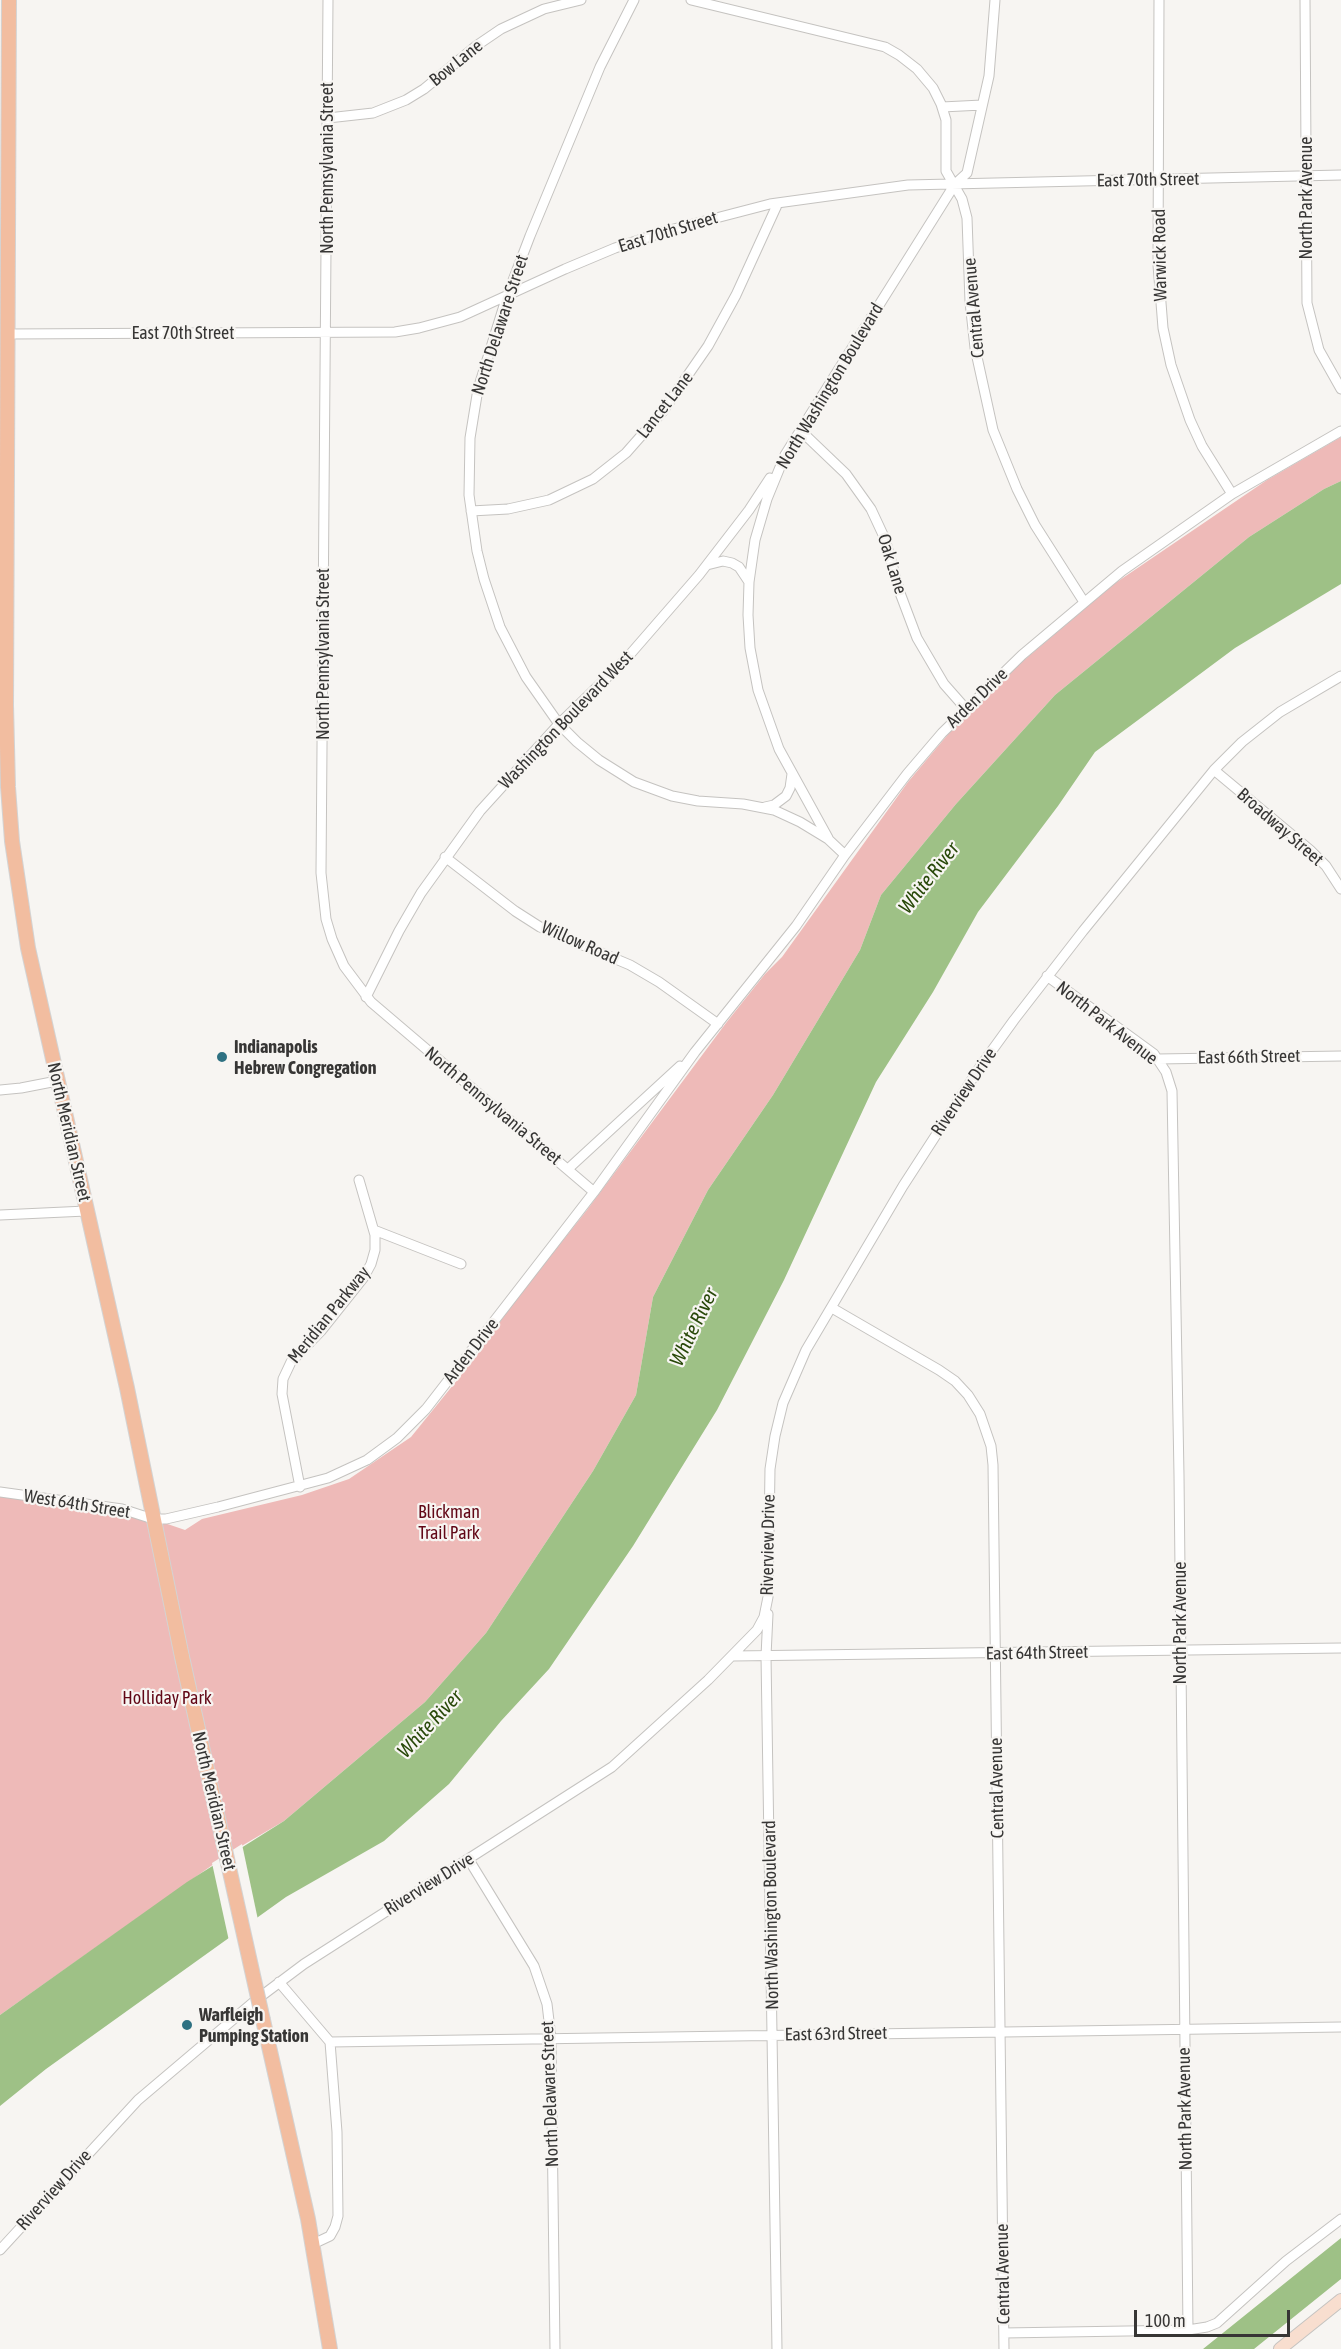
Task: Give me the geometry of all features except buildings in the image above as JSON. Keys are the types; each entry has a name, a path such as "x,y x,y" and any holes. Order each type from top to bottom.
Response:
{"main road":[{"name":"North Meridian Street","path":"9,0 6,705 8,787 16,873 28,948 182,1657 313,2244 330,2349"},
{"path":"1280,2349 1341,2300"}],"street":[{"name":"North Pennsylvania Street","path":"328,0 322,889 327,926 352,980 366,997 594,1192"},
{"name":"Bow Lane","path":"328,118 373,112 405,100 424,89 476,46 501,29 544,9 581,0"},
{"name":"North Delaware Street","path":"634,0 587,98 507,296 483,368 472,417 468,466 471,511 483,579 500,627 526,677 559,724 605,765 634,782 658,792 698,801 765,807 800,822 828,839 845,855"},
{"path":"691,0 885,47 917,69 933,88 942,107 982,105"},
{"path":"955,184 968,173 990,65 995,0"},
{"name":"Warwick Road","path":"1159,0 1159,289 1163,327 1171,365 1190,420 1202,446 1232,494"},
{"name":"North Park Avenue","path":"1305,0 1308,308 1319,350 1341,389"},
{"name":"Central Avenue","path":"942,107 946,130 946,171 962,199 968,222 970,302 975,348 993,430 1017,489 1035,525 1084,602"},
{"name":"East 70th Street","path":"8,334 376,333 419,328 460,317 565,269 625,245 717,216 778,203 887,187 1341,175"},
{"name":"North Washington Boulevard","path":"828,839 772,735 755,678 749,636 749,582 759,523 785,455 955,184"},
{"name":"Lancet Lane","path":"471,511 508,509 549,500 593,479 626,453 663,411 708,346 736,295 778,203"},
{"name":"Oak Lane","path":"801,431 846,474 871,509 885,539 900,593 917,638 944,684 966,709"},
{"name":"Arden Drive","path":"153,1519 179,1517 328,1478 360,1464 397,1438 417,1419 594,1192 695,1052 796,926 845,855 928,747 1022,655 1084,602 1157,545 1232,494 1341,431"},
{"name":"Washington Boulevard West","path":"366,997 399,931 445,857 480,810 559,724 626,659 706,566 749,510 785,455"},
{"path":"706,566 723,561 732,564 739,567 749,582"},
{"name":"Riverview Drive","path":"0,2250 138,2100 279,1982 612,1767 733,1656 760,1624 768,1604 770,1477 775,1436 783,1403 795,1371 924,1153 980,1067 1047,976 1214,770 1242,742 1280,712 1341,675"},
{"name":"Broadway Street","path":"1214,770 1310,850 1326,866 1341,889"},
{"path":"765,807 779,803 786,796 792,774"},
{"name":"Willow Road","path":"445,857 515,911 540,927 630,965 659,982 718,1024"},
{"name":"North Park Avenue","path":"1047,976 1158,1059 1168,1076 1172,1098 1188,2330"},
{"name":"Arden Drive","path":"568,1169 695,1052"},
{"name":"East 66th Street","path":"1158,1059 1341,1056"},
{"path":"0,1090 57,1081"},
{"name":"Meridian Parkway","path":"300,1487 282,1394 283,1379 291,1362 321,1331 366,1274 375,1250 374,1230 359,1180"},
{"path":"0,1215 86,1210"},
{"path":"374,1230 461,1264"},
{"name":"Central Avenue","path":"832,1308 943,1372 965,1391 981,1414 993,1455 1004,2349"},
{"name":"West 64th Street","path":"0,1492 122,1509 153,1519"},
{"name":"North Washington Boulevard","path":"769,1589 766,1656 777,2349"},
{"name":"East 64th Street","path":"733,1656 1341,1648"},
{"name":"North Delaware Street","path":"468,1860 540,1979 547,2004 551,2038 555,2349"},
{"path":"279,1982 330,2042 337,2132 337,2221 330,2236 313,2244"},
{"name":"East 63rd Street","path":"330,2042 1341,2027"},
{"path":"1004,2333 1188,2330 1217,2323 1286,2261 1341,2219"}],"green space":[{"path":"1341,437 1341,481 1324,489 1249,537 1055,695 956,804 881,895 860,950 773,1095 708,1190 653,1297 636,1395 593,1471 486,1633 425,1702 284,1821 228,1854 0,2015 0,1493 153,1519 185,1530 202,1519 302,1495 349,1479 411,1437 475,1358 511,1306 587,1210 726,1023 765,974 782,957 908,782 955,726 1010,672 1114,584 1267,480"}],"water":[{"name":"White River","path":"1341,481 1341,584 1235,648 1095,752 1058,806 978,912 933,992 876,1082 784,1280 717,1410 633,1546 549,1669 501,1721 449,1784 384,1841 286,1897 46,2069 0,2106 0,2015 187,1882 284,1821 425,1702 486,1633 593,1471 636,1395 653,1297 708,1190 773,1095 860,950 881,895 956,804 1055,695 1249,537 1324,489"},
{"path":"1341,2238 1341,2279 1254,2349 1203,2349"}],"pier":[{"path":"242,1844 258,1920 229,1941 212,1863"}],"place":[{"name":"Indianapolis Hebrew Congregation","path":"222,1057"},
{"name":"Warfleigh Pumping Station","path":"187,2025"}],"park label":[{"name":"Blickman Trail Park","path":"449,1522"},
{"name":"Holliday Park","path":"167,1698"}]}
